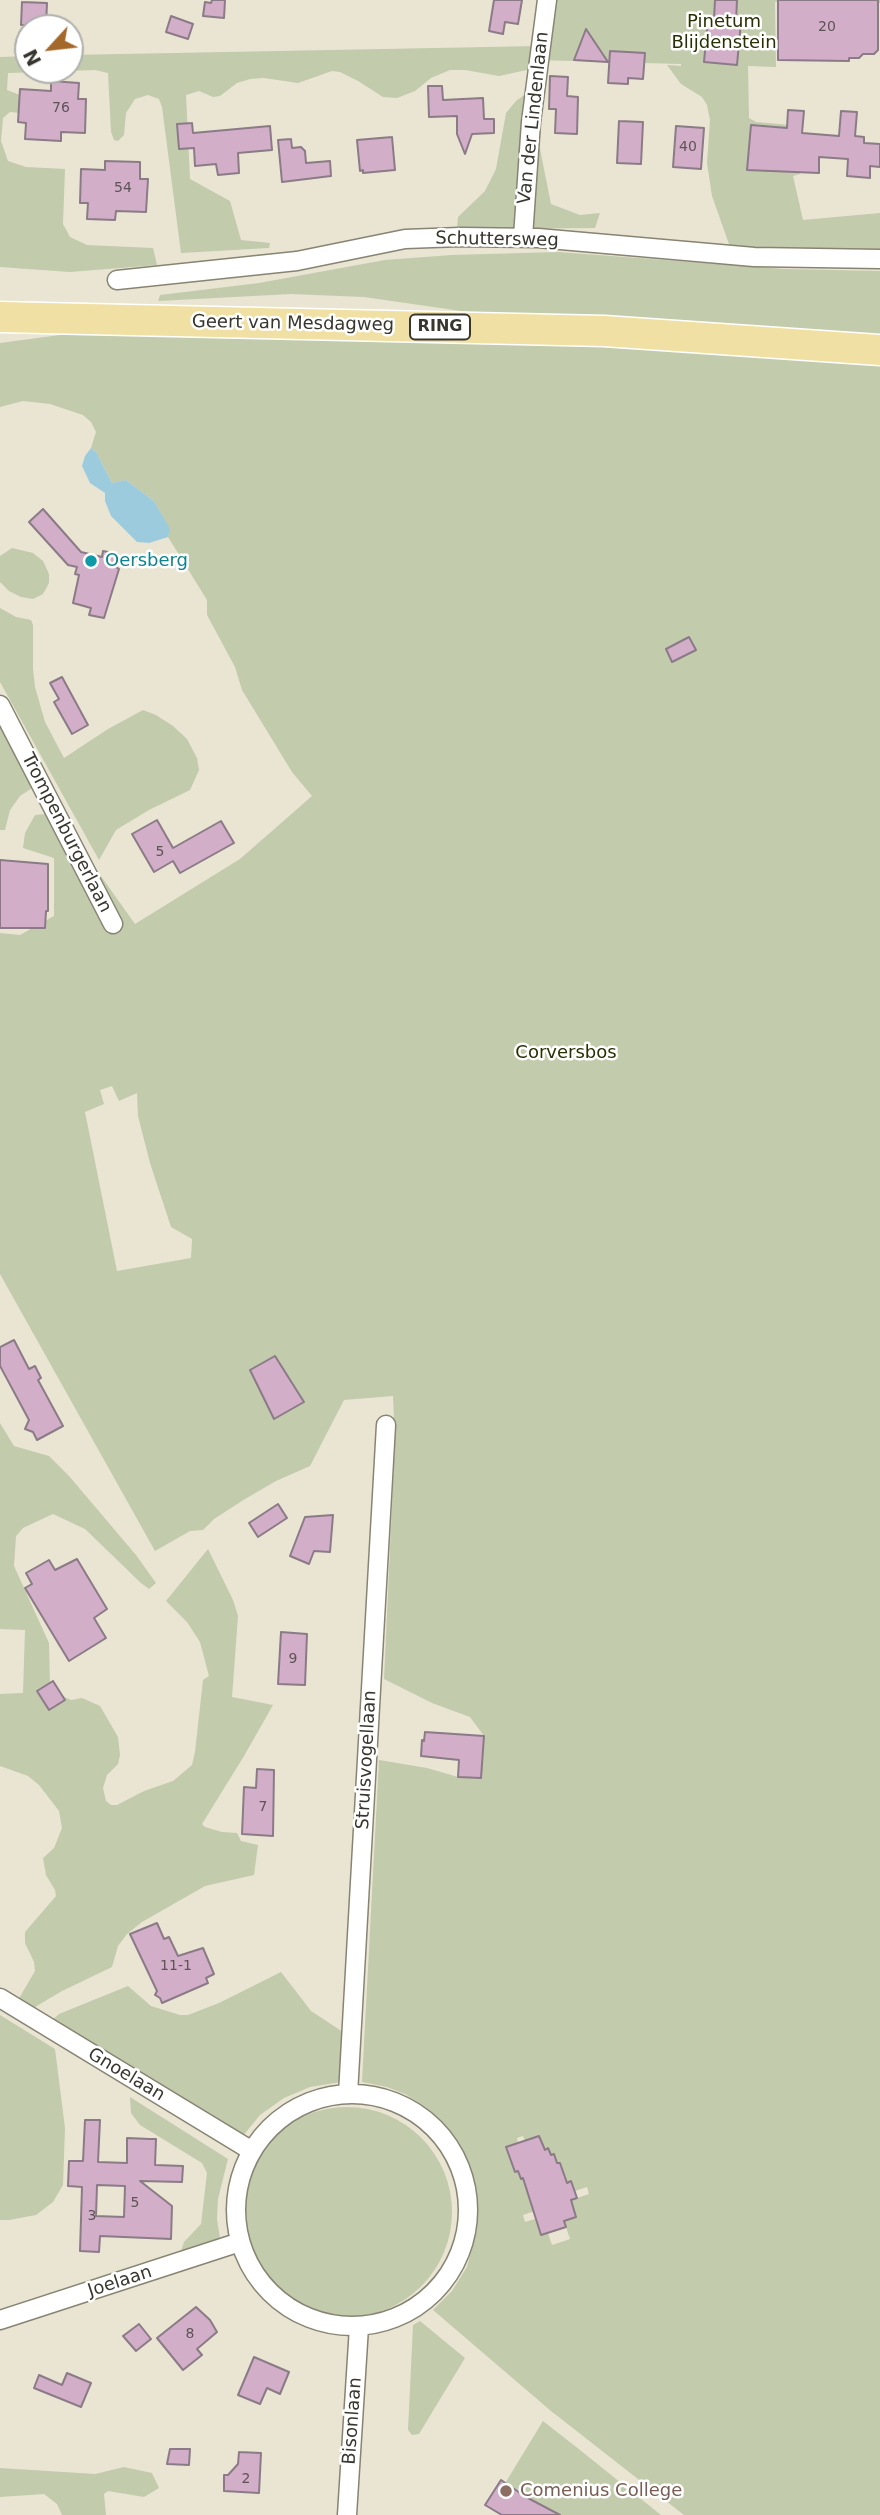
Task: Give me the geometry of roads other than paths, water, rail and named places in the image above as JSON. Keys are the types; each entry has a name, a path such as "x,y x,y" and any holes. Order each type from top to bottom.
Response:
{"main road":[{"name":"Geert van Mesdagweg","path":"0,317 604,331 880,350"}],"street":[{"name":"Van der Lindenlaan","path":"523,237 531,122 547,0"},
{"name":"Schuttersweg","path":"117,280 297,261 405,239 523,237 754,257 880,258"},
{"name":"Trompenburgerlaan","path":"0,705 113,924"},
{"name":"Struisvogellaan","path":"348,2094 386,1425"},
{"name":"Gnoelaan","path":"0,1998 252,2151"},
{"path":"348,2094 380,2097 411,2110 436,2130 455,2156 466,2187 468,2219 461,2251 446,2280 423,2303 386,2322 359,2327 320,2322 285,2305 257,2277 240,2242 236,2211 240,2180 252,2151 269,2128 292,2110 320,2098 348,2094"},
{"name":"Joelaan","path":"0,2320 240,2242"},
{"name":"Bisonlaan","path":"347,2515 359,2327"}],"water":[{"path":"91,448 96,452 112,483 126,480 154,501 170,529 168,537 149,543 137,542 111,516 105,493 90,483 82,466"}],"place":[{"name":"Oersberg","path":"91,561"},
{"name":"Comenius College","path":"506,2491"}],"park label":[{"name":"Pinetum Blijdenstein","path":"724,32"},
{"name":"Corversbos","path":"566,1053"}]}
